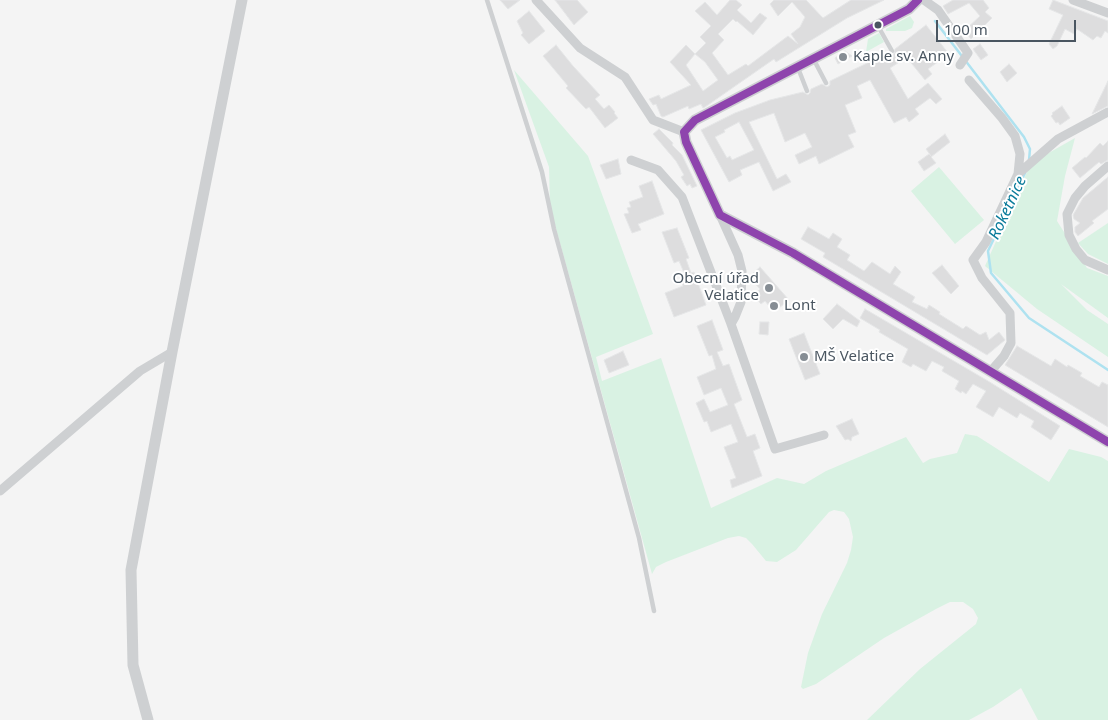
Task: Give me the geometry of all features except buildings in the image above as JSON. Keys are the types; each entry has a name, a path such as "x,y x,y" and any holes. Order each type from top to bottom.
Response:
{"street":[{"path":"148,720 133,665 131,570 242,0"},
{"path":"536,0 580,48 624,77 653,120 684,132"},
{"path":"684,132 695,120 909,9 918,0"},
{"path":"924,0 938,10 968,52 962,61"},
{"path":"1073,0 1108,13"},
{"path":"969,80 1015,136 1020,154 1018,174 986,242 974,260 982,278 1010,313 1011,343 1004,356 991,371"},
{"path":"1018,174 1058,139 1108,112"},
{"path":"684,132 686,142 736,251 742,271 743,302 731,324"},
{"path":"631,160 658,170 682,196 731,324 775,449 824,435"},
{"path":"1108,166 1084,186 1067,214 1069,235 1076,249 1085,260 1108,270"},
{"path":"720,215 793,253 1108,442"},
{"path":"0,491 140,371 172,352"}],"lane":[{"path":"487,0 542,172 554,229 639,538 654,611"},
{"path":"877,25 892,51"},
{"path":"813,59 826,83"},
{"path":"798,66 807,91"}],"green space":[{"path":"910,16 914,22 912,28 905,31 886,31 886,29"},
{"path":"879,33 884,42 866,52 868,39"},
{"path":"514,70 588,156 653,334 596,357 602,381 661,358 711,508 777,478 804,484 826,471 906,437 923,463 930,459 957,453 965,434 977,436 1049,482 1069,449 1101,457 1108,461 1108,720 1038,720 1021,688 993,707 969,720 867,720 920,669 976,624 978,618 973,609 963,602 950,602 936,609 884,638 816,684 803,689 801,687 808,653 822,614 847,563 851,550 853,537 849,519 844,512 834,510 829,512 796,550 777,562 766,561 746,538 739,536 728,538 666,562 656,567 652,574 550,207 549,167"},
{"path":"1075,138 1065,176 1057,221 1087,268 1108,276 1108,318 1061,284 1087,310 1108,324 1108,357 1037,309 985,266 1031,163"},
{"path":"939,167 984,220 955,244 911,191"},
{"path":"1108,223 1108,264 1088,254 1078,243"}],"waterway":[{"name":"Roketnice","path":"935,21 1024,137 1030,149 1029,160"},
{"name":"Roketnice","path":"1025,173 988,251 991,273 1029,318 1108,370"}],"transit line":[{"path":"918,0 909,9 695,120 684,132 686,142 720,215 793,253 1108,442"}],"place":[{"name":"Kaple sv. Anny","path":"843,57"},
{"name":"Obecní úřad Velatice","path":"769,288"},
{"name":"Lont","path":"774,306"},
{"name":"MŠ Velatice","path":"804,357"}]}
